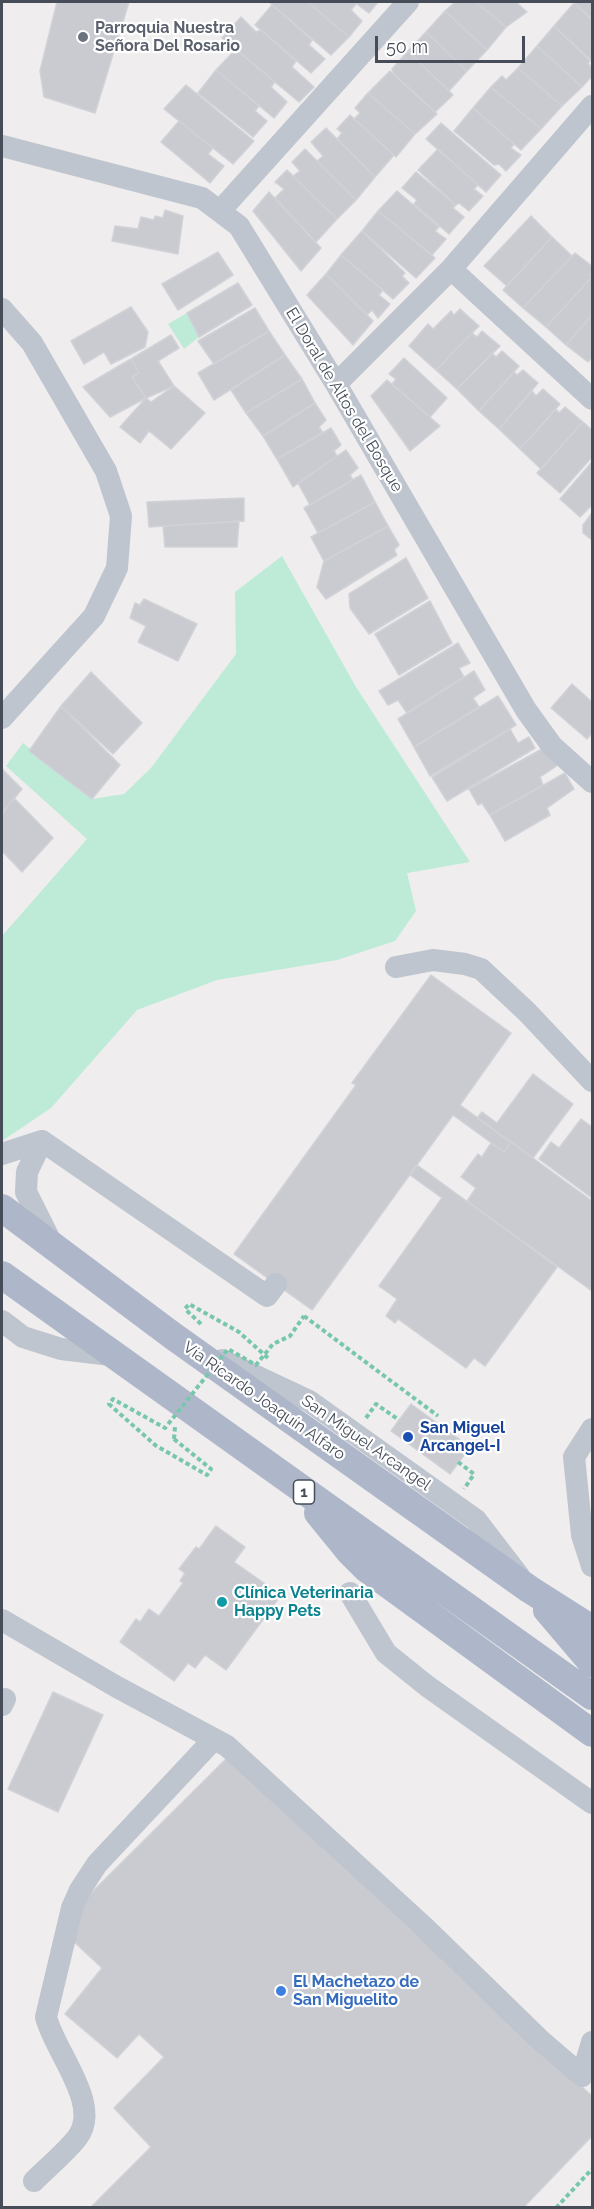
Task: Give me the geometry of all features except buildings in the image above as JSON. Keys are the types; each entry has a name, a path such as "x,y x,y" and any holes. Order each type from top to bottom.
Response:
{"main road":[{"name":"Vía Ricardo Joaquín Alfaro","path":"2,1208 173,1336 529,1589"},
{"name":"1","path":"2,1275 111,1355 592,1696"},
{"path":"298,1488 349,1551 367,1569 592,1733"},
{"path":"529,1589 592,1629"},
{"path":"529,1589 592,1663"}],"street":[{"path":"220,211 408,2"},
{"path":"336,384 451,269 592,106"},
{"name":"El Doral de Altos del Bosque","path":"2,146 202,198 239,226 336,384 526,710 552,746 592,782"},
{"path":"451,269 592,399"},
{"path":"2,309 32,343 106,471 121,516 117,568 94,616 2,718"},
{"path":"396,967 433,960 465,964 481,969 527,1011 592,1081"},
{"path":"2,1155 42,1141"},
{"path":"42,1141 27,1172 26,1192 52,1245"},
{"path":"42,1141 267,1296 276,1284"},
{"path":"2,1321 23,1337 61,1349 111,1355"},
{"name":"San Miguel Arcangel","path":"173,1336 309,1401 355,1433 476,1521 488,1533 529,1589"},
{"path":"592,1429 574,1457 582,1535 592,1566"},
{"path":"350,1593 386,1653 427,1686 592,1803"},
{"path":"2,1620 107,1681 227,1746 423,1926 539,2039 582,2076 592,2042"},
{"path":"34,2181 79,2136 86,2114 78,2086 50,2032 46,2017 72,1908 80,1890 97,1864 214,1739"}],"path":[{"path":"202,1325 185,1309 189,1304 238,1332 260,1349 274,1365"},
{"path":"219,1341 228,1349 256,1365 273,1344 290,1336 304,1316 438,1416"},
{"path":"174,1439 211,1469 207,1475 155,1445 109,1404 113,1399 165,1428 228,1349"},
{"path":"355,1433 376,1404 399,1420"},
{"path":"453,1504 474,1474 458,1462"},
{"path":"556,2208 592,2169"}],"green space":[{"path":"187,313 199,337 184,349 168,324"},
{"path":"282,556 356,687 470,862 407,873 416,911 395,941 337,960 217,980 137,1010 51,1108 2,1141 2,936 87,839 6,766 23,743 92,799 124,794 151,768 236,654 235,592"}],"place":[{"name":"Parroquia Nuestra Señora Del Rosario","path":"83,37"},
{"name":"San Miguel Arcangel-I","path":"408,1437"},
{"name":"Clínica Veterinaria Happy Pets","path":"222,1602"},
{"name":"El Machetazo de San Miguelito","path":"281,1991"}]}
